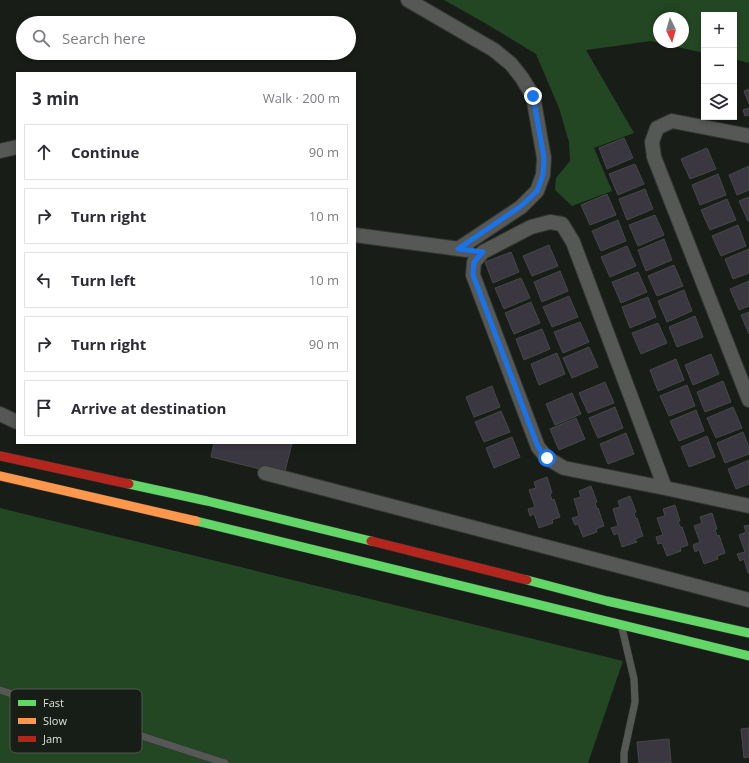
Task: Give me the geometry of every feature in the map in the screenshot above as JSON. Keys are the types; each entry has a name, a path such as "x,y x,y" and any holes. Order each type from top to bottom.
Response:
{"street":[{"path":"408,0 494,50 511,64 533,96 544,158 543,175 537,191 521,206 458,249"},
{"path":"749,136 672,120 657,128 652,142 654,157 749,400"},
{"path":"0,151 16,147"},
{"path":"665,488 573,242 562,224 550,222 531,227 483,252 474,262 473,275 538,447 547,458 564,468 749,506"},
{"path":"356,235 483,252"},
{"path":"0,414 16,422"},
{"path":"0,456 244,510 418,552 607,601 749,633"},
{"path":"265,473 749,600"},
{"path":"0,476 151,511 749,656"}],"lane":[{"path":"622,625 634,678 635,702 624,753 624,763"},
{"path":"0,690 10,693"},
{"path":"142,736 224,763"}],"green space":[{"path":"444,0 749,0 749,63 737,60 737,12 701,12 701,52 682,48 689,48 689,12 653,12 653,41 586,50 634,133 594,148 612,191 572,206 555,190 556,178 570,161 569,142 559,108 536,54"},
{"path":"0,508 623,661 588,763 0,763"}],"building":[{"path":"749,89 749,104 744,91"},
{"path":"749,108 749,115 745,116 743,110"},
{"path":"624,138 633,158 607,169 599,148"},
{"path":"707,148 716,169 690,179 681,159"},
{"path":"635,164 644,184 618,195 609,174"},
{"path":"749,166 749,190 737,195 729,175"},
{"path":"718,174 726,195 700,205 692,185"},
{"path":"645,189 653,209 627,220 619,199"},
{"path":"607,194 616,215 590,225 581,205"},
{"path":"749,197 749,221 748,221 739,201"},
{"path":"727,199 736,220 710,230 701,210"},
{"path":"655,215 664,235 638,246 629,225"},
{"path":"618,220 626,241 601,251 592,231"},
{"path":"738,225 746,246 721,256 712,236"},
{"path":"664,239 672,260 646,271 638,250"},
{"path":"549,245 558,266 532,276 523,256"},
{"path":"627,246 636,266 610,277 601,257"},
{"path":"749,249 749,273 733,279 725,259"},
{"path":"511,252 519,272 493,283 485,262"},
{"path":"674,265 683,286 657,296 648,276"},
{"path":"560,271 568,291 542,302 534,282"},
{"path":"638,272 647,292 621,303 612,282"},
{"path":"521,278 530,298 504,309 495,288"},
{"path":"749,281 749,306 739,310 730,289"},
{"path":"684,290 692,311 667,322 658,301"},
{"path":"569,296 578,317 552,327 543,307"},
{"path":"648,297 656,317 630,328 622,307"},
{"path":"531,302 540,323 514,334 505,313"},
{"path":"749,312 749,334 741,315"},
{"path":"695,316 703,337 677,347 669,327"},
{"path":"580,322 589,342 563,353 554,332"},
{"path":"658,323 667,343 641,354 632,333"},
{"path":"542,329 550,349 524,360 516,339"},
{"path":"589,347 598,367 572,378 563,358"},
{"path":"557,353 565,374 539,385 531,364"},
{"path":"711,354 719,374 693,385 685,365"},
{"path":"676,359 684,380 658,391 650,370"},
{"path":"723,381 731,402 705,412 697,392"},
{"path":"605,382 614,403 588,413 579,393"},
{"path":"687,385 695,406 669,416 660,396"},
{"path":"492,386 500,407 474,417 466,397"},
{"path":"572,393 581,414 555,425 546,404"},
{"path":"615,407 623,428 598,438 589,418"},
{"path":"733,407 742,428 716,438 707,418"},
{"path":"696,410 704,431 679,441 670,421"},
{"path":"501,411 510,432 484,442 475,422"},
{"path":"576,418 585,439 559,450 550,429"},
{"path":"743,432 749,447 749,454 725,463 717,443"},
{"path":"626,433 634,454 608,464 600,444"},
{"path":"707,436 715,457 689,467 681,447"},
{"path":"512,437 520,457 494,468 486,448"},
{"path":"214,444 292,444 284,475 211,457"},
{"path":"749,460 749,484 736,489 728,469"},
{"path":"547,477 552,493 550,494 552,500 554,499 560,517 552,520 553,523 539,528 534,514 530,516 528,509 535,507 529,490 536,488 534,482"},
{"path":"591,486 597,502 595,503 604,526 596,529 597,532 583,537 578,524 575,525 572,518 579,516 574,499 581,497 579,491"},
{"path":"630,496 636,512 634,513 643,536 635,539 637,542 622,547 618,533 614,535 611,528 618,526 613,509 620,507 618,501"},
{"path":"675,505 680,521 678,522 681,528 682,527 688,545 680,548 681,551 667,556 662,543 658,544 656,537 663,535 657,518 665,516 663,509"},
{"path":"712,513 717,529 715,529 717,536 719,535 725,553 717,556 718,559 704,564 699,550 695,552 693,545 700,542 694,526 702,523 700,517"},
{"path":"749,525 748,573 744,559 740,561 737,554 745,552 739,535 746,532 744,526"},
{"path":"749,728 749,757 744,758 741,729"},
{"path":"669,739 671,763 639,763 637,742"}],"traffic: fast":[{"path":"129,484 207,501 371,541"},
{"path":"196,521 749,656"},
{"path":"527,580 607,601 749,633"}],"traffic: slow":[{"path":"0,476 196,521"}],"traffic: jam":[{"path":"0,456 129,484"},
{"path":"371,541 527,580"}],"route":[{"path":"533,96 544,158 543,175 537,191 521,206 458,249 483,252 474,262 473,275 538,447 547,458"}]}
